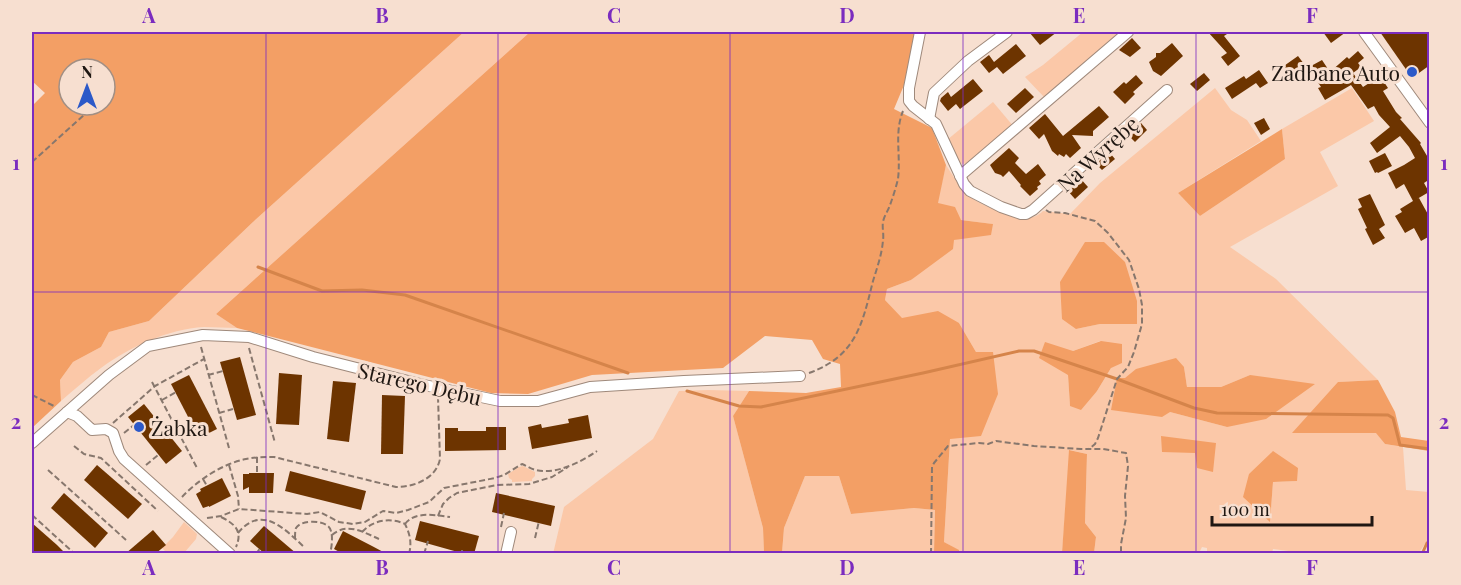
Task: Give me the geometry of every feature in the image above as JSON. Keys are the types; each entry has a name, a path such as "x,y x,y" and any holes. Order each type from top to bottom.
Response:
{"street":[{"path":"920,32 909,88 909,101 936,124 960,176 1128,32"},
{"path":"929,119 934,93 968,61 1007,32"},
{"path":"1364,32 1430,123"},
{"name":"Na Wyrębę","path":"960,176 970,191 1000,207 1026,214 1039,205 1167,90"},
{"name":"Starego Dębu","path":"32,443 109,375 148,346 202,335 249,337 313,357 437,388 513,402 538,400 590,387 800,376"},
{"path":"68,412 77,416 92,430 106,429 113,433 124,459 232,551"},
{"path":"506,531 506,554"}],"path":[{"path":"800,376 825,368 839,357 854,340 863,318 883,240 883,221 897,179 899,121 909,101"},
{"path":"32,162 82,117"},
{"path":"1039,205 1049,212 1065,213 1095,221 1129,260 1139,289 1142,324 1134,352 1128,367 1117,379 1098,438 1089,449"},
{"path":"200,344 229,448"},
{"path":"249,348 275,442"},
{"path":"111,425 155,386 204,359"},
{"path":"208,375 223,371"},
{"path":"152,382 197,468"},
{"path":"180,499 203,479 229,464 257,457 274,457 396,487 417,484 431,475 439,465 437,388"},
{"path":"162,400 176,393"},
{"path":"32,395 68,412"},
{"path":"219,413 233,409"},
{"path":"122,434 134,425"},
{"path":"180,434 193,427"},
{"path":"931,554 932,467 934,463 948,446 988,444 996,441 1019,445 1112,450 1126,453 1128,458 1126,518 1121,554"},
{"path":"74,446 84,454 101,458 158,511"},
{"path":"201,518 221,516 239,509 307,514 320,512 339,522 360,524 383,512 396,513 422,505 433,499 444,488 495,478 522,464 537,470 549,470 579,463 597,452"},
{"path":"144,467 158,455"},
{"path":"257,457 257,472"},
{"path":"229,464 238,496 239,509"},
{"path":"438,516 443,504 457,493 497,485 529,484 552,477 569,466"},
{"path":"48,470 126,540"},
{"path":"203,479 207,486"},
{"path":"504,513 506,531"},
{"path":"32,515 75,554"},
{"path":"405,524 412,517 419,515 450,517"},
{"path":"221,516 233,523 238,533 237,545 232,551"},
{"path":"238,533 249,523 264,520 283,529 303,546"},
{"path":"363,532 371,525 384,521 392,520 405,524"},
{"path":"535,538 539,521"},
{"path":"295,539 296,528 300,525 310,522 328,526 331,536 330,554"},
{"path":"346,528 348,523"},
{"path":"405,524 411,540 409,554"},
{"path":"331,536 346,528 379,539"},
{"path":"424,554 428,541"},
{"path":"256,554 261,547"}],"shaded area":[{"path":"32,32 464,32 253,222 149,321 109,332 101,347 73,362 60,380 61,401 32,428 32,106 45,93 32,81"},
{"path":"464,32 530,32 216,314 237,328 190,328 150,340 112,360 61,401 60,380 73,362 101,347 109,332 149,321 253,222"},
{"path":"530,32 915,32 904,85 894,109 932,128 946,165 938,203 955,207 961,220 993,224 991,235 954,240 953,249 911,280 887,289 885,300 902,318 938,311 959,323 976,352 993,352 998,394 981,436 950,439 944,542 959,550 959,553 934,553 935,510 914,508 851,514 839,476 805,476 784,528 782,553 764,553 763,528 733,416 749,391 806,393 841,387 840,364 823,359 812,340 765,336 723,368 592,375 528,394 491,393 237,328 216,314"},
{"path":"1083,32 1123,32 1045,98 1025,77"},
{"path":"1215,88 1231,110 1247,120 1261,141 1178,193 1200,216 1285,159 1282,129 1352,88 1374,121 1320,152 1338,186 1230,247 1276,279 1378,380 1338,382 1385,444 1403,447 1406,490 1429,492 1429,538 1418,554 1312,554 1273,549 1272,553 1207,554 1207,548 1202,547 1199,553 1094,553 1096,537 1085,523 1087,454 1070,450 1062,553 959,553 958,550 944,542 950,439 993,352 976,352 959,323 902,319 885,300 887,289 911,280 954,240 993,224 961,220 937,203 946,165 969,196 996,210 1020,218 1033,217 1043,211 1070,214 1100,183","holes":["1137,301 1136,324 1100,324 1076,329","1100,341 1111,368 1097,391 1070,406 1068,375 1073,351","1184,367 1187,387 1221,387 1250,375 1227,427 1170,412 1117,378","1273,452 1297,481 1273,482 1270,521"]},
{"path":"993,102 1014,127 971,163 962,164 958,161 947,140"},
{"path":"1282,129 1285,159 1200,216 1178,193"},
{"path":"1085,242 1104,242 1125,262 1137,301 1137,324 1100,324 1076,329 1062,319 1060,282"},
{"path":"1101,341 1122,344 1122,363 1111,368 1097,391 1081,410 1070,406 1068,375 1039,358 1045,342 1073,351"},
{"path":"1176,358 1184,367 1187,387 1221,387 1250,375 1315,384 1266,419 1227,427 1170,412 1162,417 1111,410 1117,378 1125,378 1136,369"},
{"path":"1378,380 1395,412 1401,437 1429,441 1429,451 1385,444 1376,433 1292,433 1338,382"},
{"path":"679,391 749,391 733,416 763,528 764,553 553,554 564,507 653,439"},
{"path":"1161,436 1216,443 1213,472 1197,468 1195,453 1162,452"},
{"path":"1069,450 1087,454 1085,523 1096,537 1094,553 1062,553"},
{"path":"1273,451 1298,468 1297,481 1273,482 1270,522 1243,497 1249,474"},
{"path":"523,466 535,472 532,481 512,482 508,474"},
{"path":"805,476 839,476 851,514 914,508 935,510 934,553 782,554 784,528"},
{"path":"184,522 197,534 196,539 184,553 167,553 162,548"}],"building":[{"path":"1029,32 1057,32 1040,45"},
{"path":"1208,32 1230,32 1224,36 1240,56 1228,66 1221,57 1227,53"},
{"path":"1323,32 1346,32 1331,43"},
{"path":"1380,32 1430,32 1430,65 1412,78"},
{"path":"1132,38 1141,48 1130,57 1119,50"},
{"path":"1172,43 1183,56 1161,76 1153,71 1149,62 1156,57 1156,53 1160,53"},
{"path":"1016,44 1026,56 1003,74 997,67 989,73 980,62 989,55 994,62"},
{"path":"1358,51 1364,58 1358,63 1361,67 1353,73 1363,87 1380,76 1388,88 1383,91 1402,118 1400,119 1421,143 1430,161 1430,179 1424,183 1429,192 1417,199 1419,198 1430,218 1430,236 1421,241 1414,228 1405,233 1395,216 1402,212 1400,209 1413,201 1404,184 1396,189 1388,173 1415,158 1409,147 1400,136 1377,153 1370,143 1390,127 1374,106 1368,109 1351,85 1325,100 1318,88 1321,87 1311,72 1303,77 1298,69 1287,76 1281,68 1298,56 1304,64 1308,62 1311,66 1322,60 1330,72 1347,57 1349,59"},
{"path":"1259,70 1268,83 1260,88 1256,83 1232,99 1225,88 1244,76 1246,79"},
{"path":"1204,73 1210,80 1197,91 1190,84"},
{"path":"1136,75 1143,83 1125,104 1113,92"},
{"path":"973,79 983,91 960,109 956,104 948,111 940,101 941,98 948,92 951,97"},
{"path":"1025,88 1034,97 1016,113 1007,104"},
{"path":"1099,106 1109,117 1093,131 1093,136 1072,135 1081,148 1070,158 1066,154 1064,157 1059,154 1058,156 1052,151 1044,134 1039,139 1029,128 1045,114 1063,136"},
{"path":"1264,118 1270,129 1261,135 1254,123"},
{"path":"1141,123 1147,130 1135,142 1128,135"},
{"path":"1009,148 1019,158 1015,163 1026,174 1038,164 1046,175 1039,181 1041,184 1037,187 1038,189 1030,196 1009,171 1003,177 995,173 990,165"},
{"path":"1109,152 1115,159 1102,170 1096,164"},
{"path":"1385,153 1392,166 1375,173 1369,161"},
{"path":"1080,178 1088,187 1075,199 1067,190"},
{"path":"1370,194 1385,225 1379,229 1385,238 1373,245 1358,209 1362,207 1358,199"},
{"path":"240,357 256,415 237,420 220,362"},
{"path":"279,373 302,375 299,425 276,424"},
{"path":"189,375 217,429 199,438 171,384"},
{"path":"333,381 356,383 349,442 327,439"},
{"path":"382,395 405,396 403,454 381,454"},
{"path":"144,404 182,451 166,464 128,417"},
{"path":"588,415 592,438 532,449 528,427 541,424 542,428 569,423 568,419"},
{"path":"486,427 506,427 506,450 445,451 445,428 458,428 458,431 486,431"},
{"path":"97,465 142,504 128,519 84,480"},
{"path":"290,471 366,491 361,510 285,491"},
{"path":"274,473 273,493 249,493 249,487 243,490 243,474"},
{"path":"222,478 231,496 203,508 196,494 201,491 200,489"},
{"path":"64,493 108,533 95,548 51,508"},
{"path":"496,493 555,506 551,526 492,512"},
{"path":"420,521 479,536 474,554 465,554 415,540"},
{"path":"32,523 66,554 36,554 32,549"},
{"path":"264,526 297,554 265,554 250,541"},
{"path":"153,530 166,545 155,554 125,554"},
{"path":"343,531 387,554 343,554 334,549"}],"waterway":[{"path":"258,267 322,291 362,290 405,295 628,373"},
{"path":"687,391 739,406 761,407 1019,351 1034,351 1194,408 1217,413 1388,415 1393,418 1400,445 1430,449"},
{"path":"1422,554 1427,543 1430,542"}],"place":[{"name":"Zadbane Auto","path":"1412,72"},
{"name":"Żabka","path":"139,427"}]}
